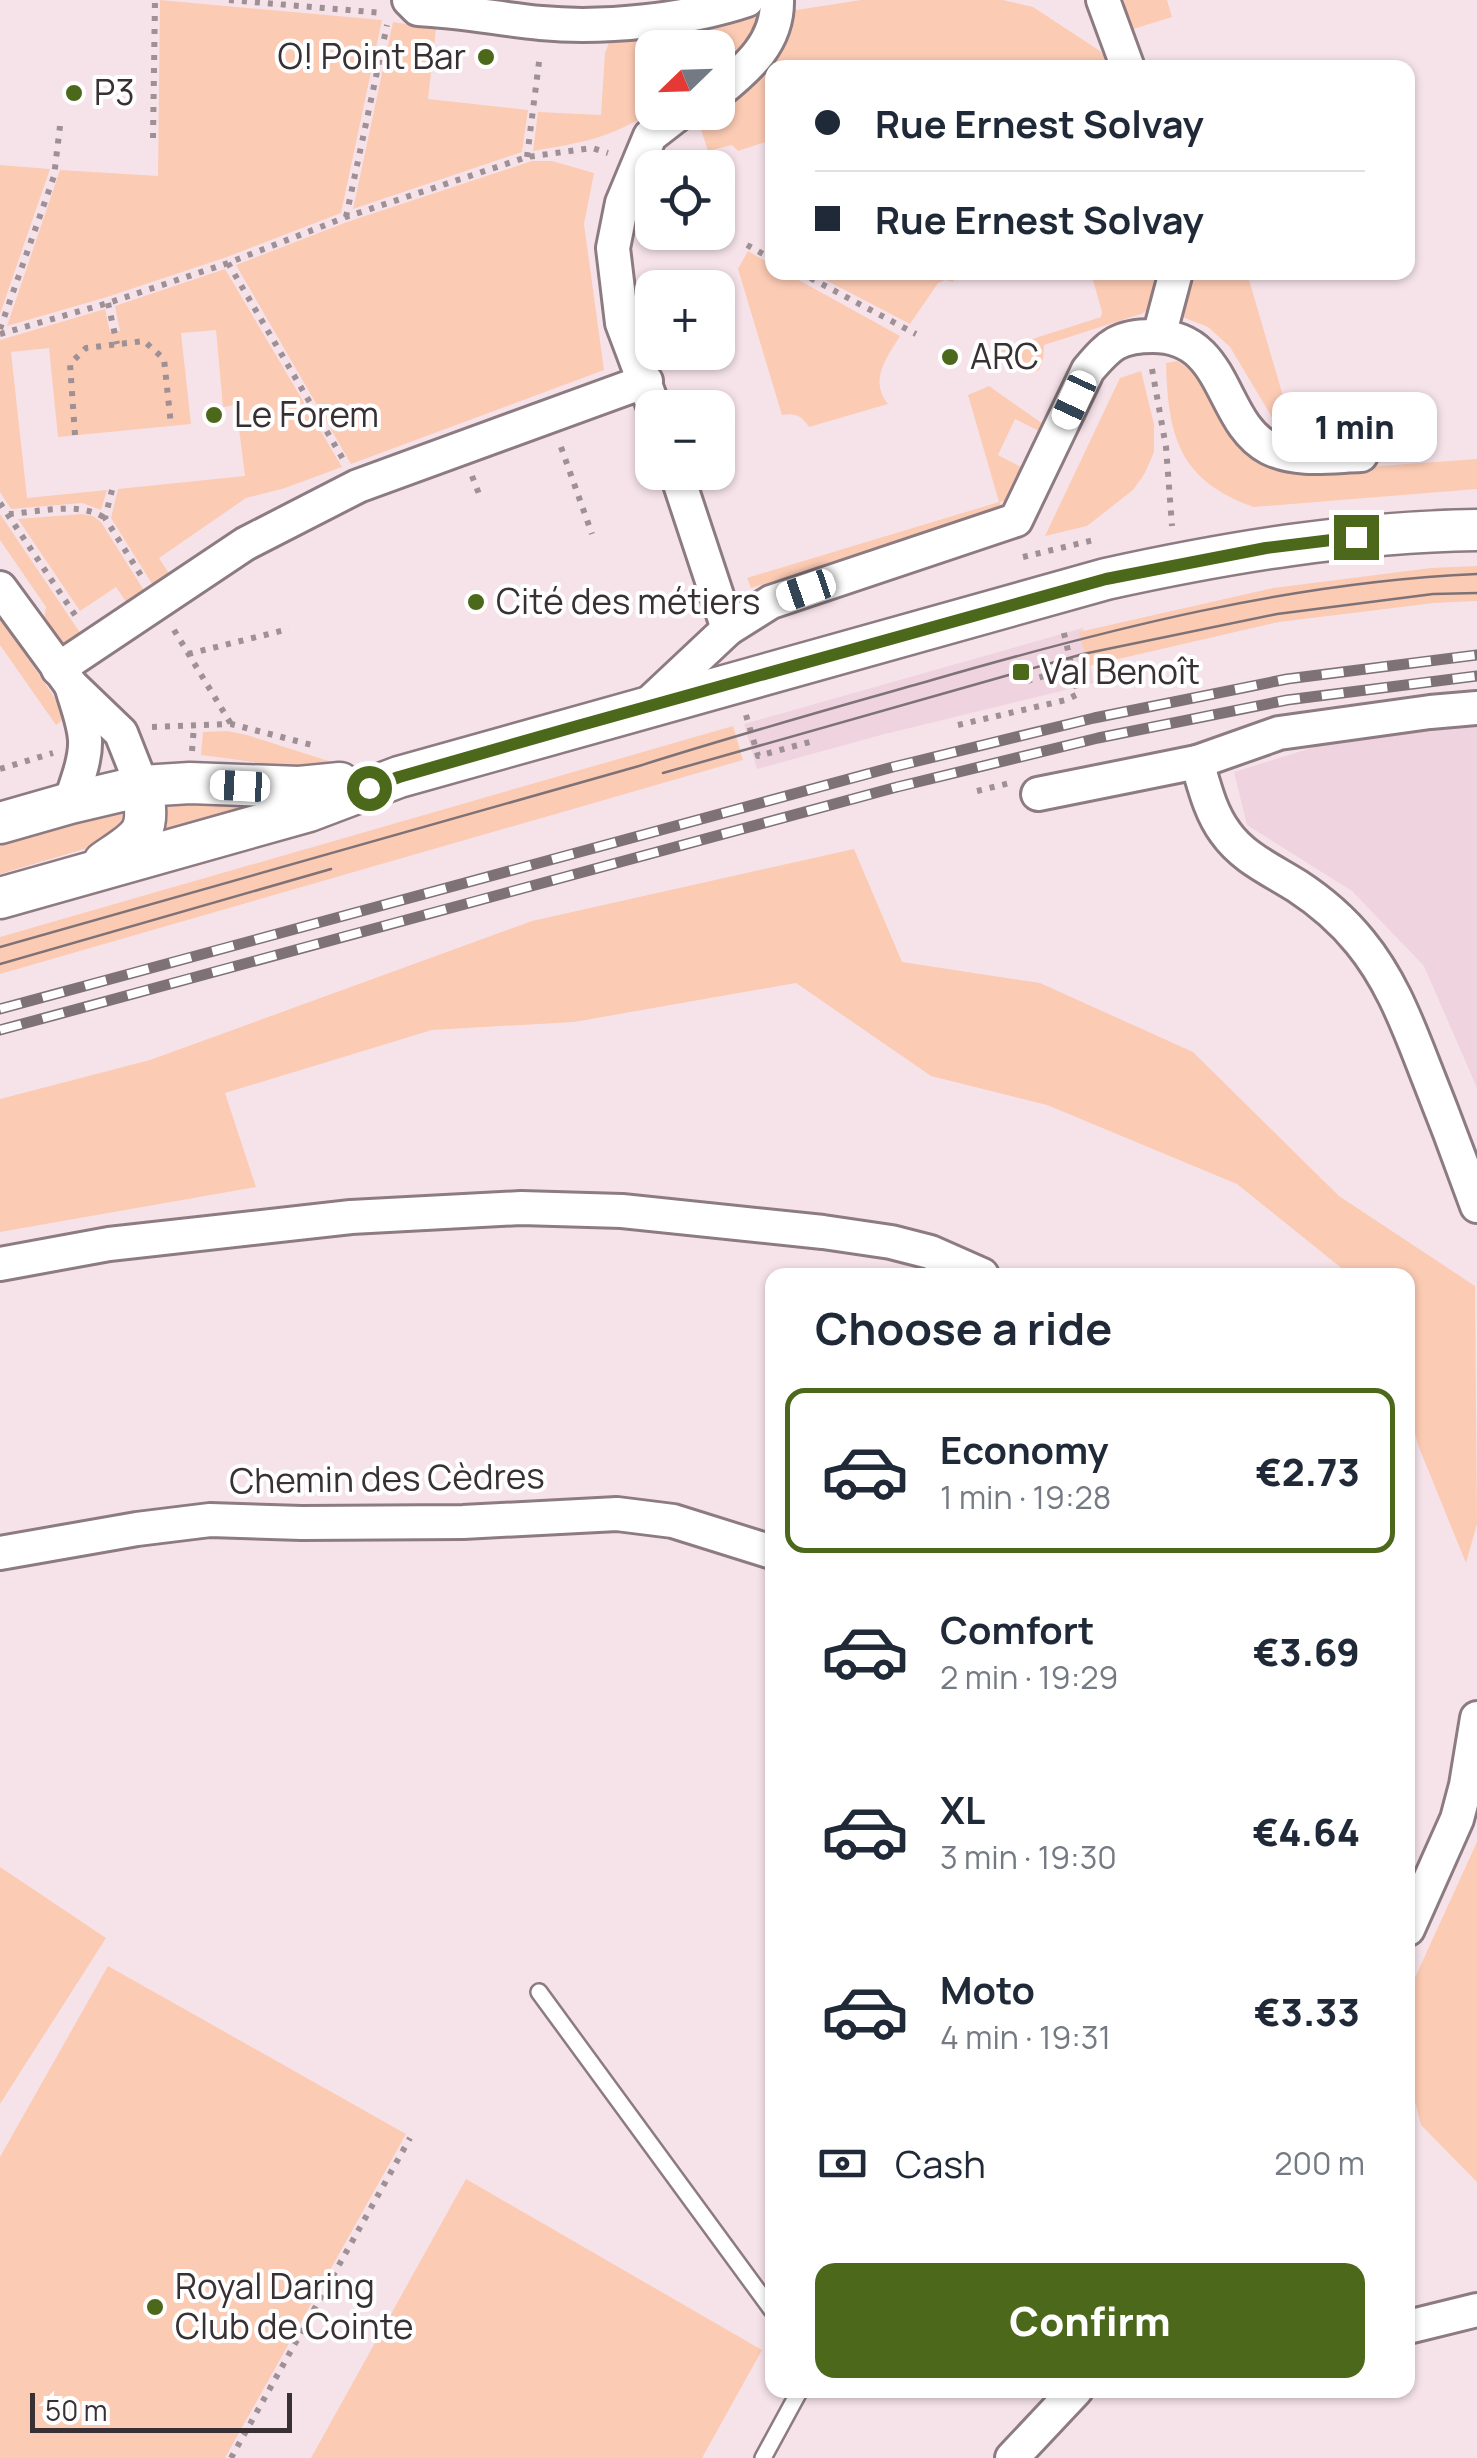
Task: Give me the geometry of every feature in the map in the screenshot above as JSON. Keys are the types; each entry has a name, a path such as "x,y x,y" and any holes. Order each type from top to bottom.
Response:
{"street":[{"path":"409,0 418,8 544,23 606,25 755,6 774,31 748,68 735,78"},
{"path":"1103,0 1123,56"},
{"path":"643,150 658,130"},
{"path":"635,169 622,203 614,248 622,323 648,390"},
{"path":"1159,336 1174,280"},
{"path":"645,707 728,629 772,602 1016,520 1088,370 1106,349 1125,337 1159,336 1192,345 1212,367 1251,435 1268,448 1294,457 1361,455"},
{"path":"64,677 95,644 246,544 358,486 550,417 635,397"},
{"path":"682,490 728,629"},
{"path":"0,898 309,810 399,777 1068,588 1184,562 1318,540 1477,530"},
{"path":"0,588 64,677 121,733 142,786 146,819 140,836 89,873"},
{"path":"64,677 79,710 86,742 70,803"},
{"path":"1038,794 1196,762 1279,733 1477,708"},
{"path":"1196,762 1212,810 1238,848 1330,912 1374,960 1394,992 1477,1206"},
{"path":"0,823 142,786 190,783 299,788 399,777"},
{"path":"0,1264 110,1244 351,1217 521,1208 622,1210 874,1239 930,1252 966,1268"},
{"name":"Chemin des Cèdres","path":"0,1553 210,1520 302,1524 463,1522 617,1514 674,1521 765,1550"},
{"path":"1415,1913 1457,1820 1477,1718"},
{"path":"1415,2325 1477,2310"},
{"path":"1012,2458 1068,2398"}],"lane":[{"path":"539,1992 765,2300"},
{"path":"763,2458 796,2398"}],"path":[{"path":"153,138 155,0"},
{"path":"229,0 389,14 346,217"},
{"path":"528,157 544,23"},
{"path":"0,331 54,176 60,126"},
{"path":"0,331 108,303 346,217 528,157 592,148 635,160"},
{"path":"747,245 765,254"},
{"path":"228,262 358,486"},
{"path":"814,280 916,334"},
{"path":"108,303 118,344"},
{"path":"1159,336 1152,361 1153,384 1166,447 1172,526"},
{"path":"76,435 70,364 86,348 118,344 144,342 164,359 171,426"},
{"path":"550,417 592,534"},
{"path":"105,518 112,490"},
{"path":"0,503 95,644"},
{"path":"8,514 82,508 105,518 231,724"},
{"path":"1022,557 1041,551"},
{"path":"188,654 289,628"},
{"path":"958,725 1078,694 1072,668 1027,681"},
{"path":"121,733 150,727 231,724 326,748"},
{"path":"758,756 817,740"},
{"path":"0,768 86,742"},
{"path":"231,2458 410,2138"}],"shaded area":[{"path":"160,0 382,20 341,213 227,257 7,326 60,170 158,176"},
{"path":"861,0 1003,0 1033,7 1100,51 1106,60 766,60 790,11"},
{"path":"1124,0 1167,0 1172,17 1130,30"},
{"path":"764,16 735,62 735,30 684,30"},
{"path":"393,22 436,29 428,99 528,110 522,152 353,209"},
{"path":"635,38 635,121 581,142 533,151 538,112 601,115 609,43"},
{"path":"765,62 765,142 738,151 732,145 708,150 701,130 735,130 735,95 757,78"},
{"path":"532,161 552,161 594,173 584,224 604,370 351,464 236,265 347,222"},
{"path":"0,165 50,169 0,314"},
{"path":"748,251 765,261 765,280 799,280 900,336 880,378 882,395 888,404 809,427 797,416 782,415 738,269"},
{"path":"225,269 342,467 246,498 159,558 176,584 159,595 111,518 118,489 245,476 236,405 223,407 216,330 181,333 191,424 58,437 49,348 11,352 27,498 107,490 101,510 82,503 11,509 0,492 0,340 105,309 110,332 120,331 115,306"},
{"path":"825,280 945,280 938,283 910,324"},
{"path":"1093,280 1162,280 1153,307 1141,314 1044,345 1039,370 1024,372 999,362 995,351 1101,317"},
{"path":"1183,280 1249,280 1295,437 1357,420 1359,441 1299,446 1285,439 1230,347 1208,327 1178,311"},
{"path":"1177,361 1197,374 1237,444 1257,461 1294,472 1477,459 1477,489 1254,507 1209,484 1183,453 1175,434 1167,389 1166,363"},
{"path":"1141,371 1154,424 1154,452 1145,473 1133,490 1087,526 1045,536 1120,378"},
{"path":"989,386 1043,424 1039,431 1015,419 998,455 1023,468 1007,500 1000,502 1002,511 751,588 747,578 999,502 968,395"},
{"path":"0,514 87,643 66,658 43,625 46,607 0,540"},
{"path":"82,514 101,522 150,600 133,612 116,587 80,611 18,519"},
{"path":"1477,566 1477,601 1279,622 1088,666 1079,632 1273,588"},
{"path":"0,617 67,716 56,725 0,645"},
{"path":"1083,628 1094,683 757,769 744,724"},
{"path":"1477,722 1477,1088 1424,966 1352,891 1247,825 1234,772 1318,746"},
{"path":"733,726 743,760 0,974 0,937"},
{"path":"227,731 341,765 324,771 201,755 203,732"},
{"path":"276,800 159,844 165,802"},
{"path":"118,809 123,828 101,844 0,874 0,833"},
{"path":"854,849 902,962 1040,983 1193,1052 1339,1196 1475,1286 1477,1524 1466,1563 1415,1433 1415,1268 1341,1268 1237,1184 1047,1105 931,1076 796,983 574,1022 432,1030 225,1093 256,1187 0,1232 0,1099 150,1060 532,921"},
{"path":"1477,1842 1477,2182 1421,2125 1415,2101 1415,1978"},
{"path":"0,1867 106,1938 0,2104"},
{"name":"Royal Daring Club de Cointe","path":"108,1966 406,2134 225,2458 0,2458 0,2157"},
{"name":"Royal Daring Club de Cointe","path":"466,2179 762,2350 702,2458 311,2458"}],"tram line":[{"path":"0,947 1133,626 1338,587 1477,574"},
{"path":"663,773 1083,654 1277,614 1433,594 1477,593"},
{"path":"0,964 331,869"}],"railway":[{"path":"0,1009 893,767 1094,718 1287,679 1477,655"},
{"path":"0,1030 897,787 1098,738 1287,700 1477,676"}],"place":[{"name":"O! Point Bar","path":"486,57"},
{"name":"P3","path":"74,93"},
{"name":"ARC","path":"950,357"},
{"name":"Le Forem","path":"214,415"},
{"name":"Cité des métiers","path":"476,602"},
{"name":"Val Benoît","path":"1021,672"},
{"name":"Royal Daring Club de Cointe","path":"155,2307"}],"route":[{"path":"369,788 1106,579 1266,548 1356,537"}]}
